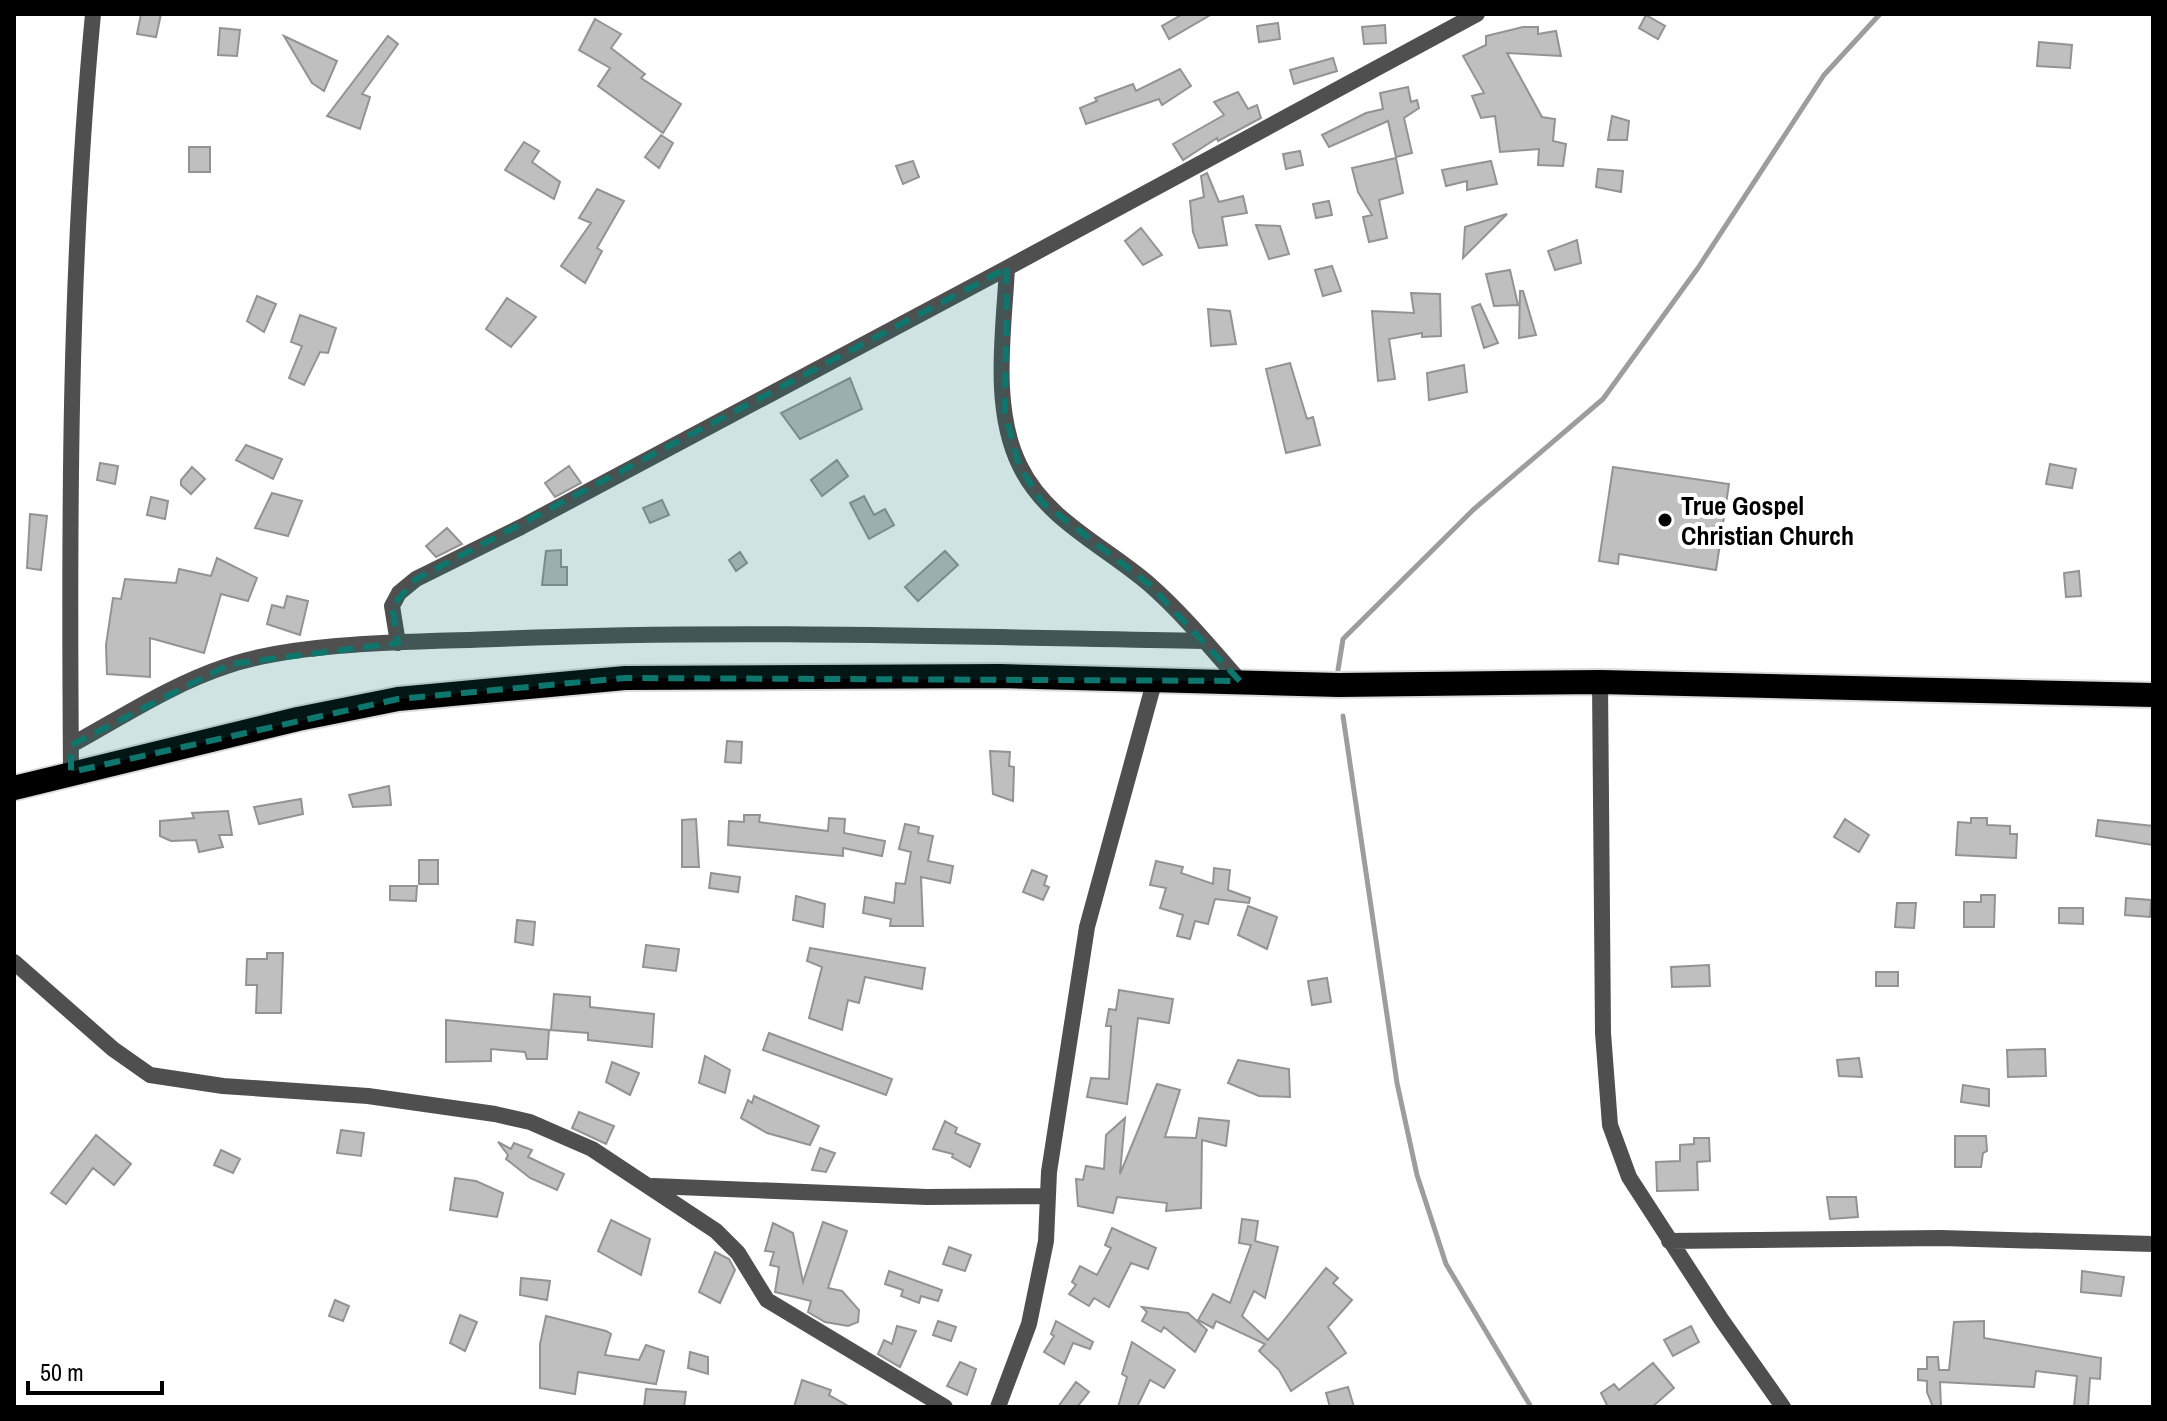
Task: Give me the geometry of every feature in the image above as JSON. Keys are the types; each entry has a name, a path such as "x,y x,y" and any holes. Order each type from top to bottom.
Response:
{"highway":[{"path":"14,788 298,719 398,699 575,683 754,677 1155,679 1339,685 1600,682 2153,695"}],"street":[{"path":"71,772 68,560 83,118 93,14"},
{"path":"398,643 392,606 399,593 416,579 521,527 1477,14"},
{"path":"1007,268 1002,348 1005,413 1019,465 1042,502 1149,584 1240,681"},
{"path":"71,745 182,683 230,664 300,652 398,643 640,633 1204,641"},
{"path":"998,1407 1029,1324 1046,1241 1047,1196 1087,927 1155,679"},
{"path":"1600,682 1603,1033 1610,1125 1629,1177 1783,1407"},
{"path":"14,962 113,1049 150,1075 223,1086 368,1096 495,1114 530,1122 592,1149 716,1231 738,1253 767,1300 945,1407"},
{"path":"652,1186 927,1197 1047,1196"},
{"path":"1669,1241 1941,1238 2153,1244"}],"highlighted area":[{"path":"1007,268 1005,413 1019,465 1042,502 1149,584 1240,681 625,678 398,699 71,772 71,745 230,664 398,643 392,606 416,579"}],"building":[{"path":"141,14 161,14 156,37 137,34"},
{"path":"1183,14 1212,14 1169,39 1162,26"},
{"path":"1646,15 1665,26 1658,39 1639,28"},
{"path":"595,19 621,34 611,48 645,74 641,78 681,104 663,133 598,86 610,68 579,50"},
{"path":"1278,23 1280,39 1259,42 1257,26"},
{"path":"1385,25 1386,43 1364,44 1362,27"},
{"path":"1523,27 1538,27 1538,34 1556,31 1561,56 1507,53 1542,117 1555,119 1553,141 1566,144 1563,166 1538,165 1539,149 1500,152 1495,116 1481,118 1472,96 1484,93 1463,56 1486,45 1486,36"},
{"path":"220,28 240,30 237,56 218,55"},
{"path":"284,36 337,61 324,91 312,83"},
{"path":"388,36 398,44 362,94 370,97 360,129 327,116"},
{"path":"2039,42 2072,45 2070,68 2037,66"},
{"path":"1333,58 1337,71 1294,84 1290,70"},
{"path":"1180,69 1191,86 1162,105 1159,99 1086,124 1080,108 1097,101 1095,98 1133,84 1136,91"},
{"path":"1408,87 1411,102 1417,100 1419,108 1404,118 1412,153 1396,157 1388,121 1329,147 1322,135 1366,113 1383,109 1380,93"},
{"path":"1238,92 1248,109 1257,105 1261,118 1218,141 1217,138 1183,160 1173,144 1224,115 1214,102"},
{"path":"1612,116 1629,121 1627,140 1608,140"},
{"path":"661,135 673,143 659,168 645,157"},
{"path":"524,142 539,151 532,162 560,182 554,199 505,170"},
{"path":"189,147 210,147 210,172 189,172"},
{"path":"1300,151 1303,165 1286,169 1283,154"},
{"path":"1396,158 1403,193 1379,200 1387,238 1369,242 1363,217 1372,215 1358,192 1352,168"},
{"path":"913,161 919,177 903,184 896,166"},
{"path":"1491,161 1497,184 1467,190 1467,181 1446,186 1442,170"},
{"path":"1598,169 1623,171 1621,192 1596,187"},
{"path":"1207,173 1219,202 1243,196 1247,213 1222,217 1227,245 1199,248 1193,232 1190,201 1204,197 1201,176"},
{"path":"597,189 624,201 597,248 602,251 585,283 561,266 591,223 579,218"},
{"path":"1329,201 1332,215 1316,218 1313,204"},
{"path":"1507,214 1463,258 1465,227"},
{"path":"1256,225 1280,226 1289,254 1269,259"},
{"path":"1141,228 1162,255 1143,265 1125,241"},
{"path":"1577,240 1581,263 1555,270 1548,251"},
{"path":"1332,266 1341,291 1323,296 1315,270"},
{"path":"1510,270 1518,305 1494,306 1486,274"},
{"path":"1520,291 1523,291 1536,335 1519,338"},
{"path":"1411,293 1440,294 1441,336 1422,337 1422,333 1389,339 1395,379 1378,381 1372,311 1414,313"},
{"path":"257,296 276,304 264,332 247,321"},
{"path":"507,298 536,317 511,347 486,329"},
{"path":"1480,304 1498,343 1484,348 1472,307"},
{"path":"1208,309 1230,311 1236,344 1211,346"},
{"path":"300,315 336,328 328,353 320,352 304,385 289,378 302,346 291,342"},
{"path":"1290,363 1307,419 1313,417 1320,445 1286,453 1266,369"},
{"path":"1464,365 1467,392 1429,400 1427,373"},
{"path":"850,378 862,409 800,439 781,413"},
{"path":"246,445 282,459 273,479 236,460"},
{"path":"837,460 848,476 822,496 811,480"},
{"path":"100,463 118,466 115,484 97,480"},
{"path":"2050,464 2076,469 2072,488 2046,484"},
{"path":"569,466 581,483 555,497 545,483"},
{"path":"192,467 205,479 191,494 181,485 181,480"},
{"path":"1613,467 1729,484 1716,570 1619,554 1618,564 1599,561"},
{"path":"272,493 302,501 288,536 255,528"},
{"path":"864,496 874,515 885,509 894,525 869,539 850,503"},
{"path":"151,497 168,501 165,519 147,515"},
{"path":"662,500 669,515 650,523 643,508"},
{"path":"30,514 47,516 41,570 27,568"},
{"path":"447,528 462,544 436,557 426,546"},
{"path":"561,550 561,567 567,567 567,585 542,585 546,551"},
{"path":"945,551 958,565 918,601 905,587"},
{"path":"740,552 747,563 736,571 729,560"},
{"path":"217,558 257,578 248,601 221,594 204,653 150,638 150,677 107,674 106,645 113,598 121,599 125,579 176,583 179,569 211,576"},
{"path":"2079,571 2081,596 2066,597 2064,573"},
{"path":"287,596 308,601 300,635 267,624 272,605 284,608"},
{"path":"727,741 742,742 741,763 725,762"},
{"path":"990,751 1010,752 1009,766 1014,767 1013,801 993,794"},
{"path":"389,786 391,805 353,807 349,795"},
{"path":"301,799 303,814 259,824 254,807"},
{"path":"228,811 232,835 219,835 223,847 199,852 196,840 171,841 160,836 160,821 194,818 192,813"},
{"path":"744,815 760,815 759,822 828,831 829,818 845,819 844,833 885,841 882,856 843,848 843,856 728,845 729,821 744,822"},
{"path":"1971,818 1987,818 1987,825 2010,826 2010,834 2017,834 2016,858 1956,855 1958,822 1971,823"},
{"path":"696,819 699,867 682,867 682,820"},
{"path":"1845,819 1869,835 1859,852 1834,837"},
{"path":"2098,820 2153,826 2153,845 2096,836"},
{"path":"905,824 919,827 918,833 933,836 928,861 953,866 950,883 921,877 923,926 890,926 891,919 863,913 865,897 894,903 896,883 905,884 911,852 899,849"},
{"path":"419,860 438,860 438,884 419,884"},
{"path":"1156,861 1183,867 1181,873 1213,884 1214,868 1230,870 1228,890 1250,898 1249,903 1215,899 1208,924 1195,921 1190,939 1177,936 1183,915 1160,908 1166,888 1150,885"},
{"path":"1032,870 1047,876 1044,885 1049,887 1043,900 1023,892"},
{"path":"711,873 740,877 738,892 709,888"},
{"path":"390,886 417,886 416,901 390,900"},
{"path":"1981,895 1995,895 1994,927 1964,927 1964,902 1981,902"},
{"path":"796,896 825,904 823,927 793,920"},
{"path":"2126,898 2151,900 2150,917 2125,915"},
{"path":"1897,903 1916,903 1914,928 1895,927"},
{"path":"1248,906 1277,917 1267,949 1238,935"},
{"path":"2059,908 2083,908 2083,924 2059,923"},
{"path":"517,920 535,922 533,945 515,942"},
{"path":"646,945 679,949 676,971 643,967"},
{"path":"810,948 925,968 922,989 865,977 859,1003 848,1000 842,1030 809,1018 822,967 807,961"},
{"path":"267,953 283,953 281,1013 256,1013 257,985 246,985 247,959 267,959"},
{"path":"1709,965 1710,986 1672,987 1671,967"},
{"path":"1876,972 1898,972 1898,986 1876,986"},
{"path":"1327,978 1331,1002 1312,1005 1308,981"},
{"path":"1119,990 1173,999 1169,1023 1138,1018 1127,1104 1087,1097 1091,1078 1109,1079 1111,1026 1106,1026 1109,1009 1116,1010"},
{"path":"554,994 590,997 590,1007 654,1014 652,1047 588,1040 588,1033 551,1030"},
{"path":"446,1020 549,1030 547,1059 527,1059 525,1052 491,1049 491,1061 446,1062"},
{"path":"769,1033 892,1079 886,1095 763,1050"},
{"path":"2045,1049 2046,1076 2008,1077 2007,1050"},
{"path":"705,1056 730,1070 725,1093 699,1083"},
{"path":"1859,1058 1862,1077 1839,1076 1837,1060"},
{"path":"1238,1060 1289,1069 1290,1097 1259,1096 1228,1083"},
{"path":"612,1062 639,1073 630,1095 606,1082"},
{"path":"1157,1084 1180,1090 1165,1137 1196,1138 1199,1118 1229,1121 1226,1146 1202,1140 1201,1208 1166,1211 1167,1203 1117,1197 1113,1213 1078,1206 1076,1179 1083,1180 1086,1166 1104,1169 1106,1135 1125,1118 1120,1174"},
{"path":"1963,1085 1989,1089 1989,1106 1961,1102"},
{"path":"754,1096 819,1126 810,1145 767,1133 741,1118 748,1100 752,1103"},
{"path":"579,1112 614,1126 606,1144 572,1128"},
{"path":"945,1121 957,1128 955,1133 980,1144 970,1167 952,1157 953,1154 933,1149"},
{"path":"341,1130 364,1133 361,1156 337,1153"},
{"path":"96,1135 131,1164 114,1185 93,1168 66,1204 51,1193"},
{"path":"1955,1136 1986,1136 1987,1151 1983,1153 1981,1167 1955,1167"},
{"path":"1694,1138 1709,1138 1710,1161 1697,1162 1698,1190 1657,1191 1656,1162 1680,1161 1680,1145 1694,1144"},
{"path":"498,1142 511,1149 514,1143 532,1150 528,1157 564,1174 557,1190 530,1178 506,1159 508,1155"},
{"path":"820,1148 835,1153 826,1172 812,1170"},
{"path":"221,1150 240,1159 233,1173 214,1165"},
{"path":"455,1178 476,1181 503,1193 497,1217 450,1210"},
{"path":"1827,1197 1856,1197 1858,1217 1830,1219"},
{"path":"1242,1219 1258,1221 1255,1241 1278,1247 1265,1298 1254,1291 1242,1316 1268,1340 1326,1268 1338,1278 1333,1283 1352,1300 1328,1327 1346,1353 1291,1391 1279,1370 1259,1351 1265,1344 1216,1321 1213,1328 1198,1320 1213,1294 1230,1303 1251,1245 1239,1243"},
{"path":"611,1220 650,1239 641,1275 598,1251"},
{"path":"823,1222 847,1231 828,1288 842,1291 859,1310 858,1322 848,1326 825,1322 808,1312 811,1301 775,1292 779,1267 770,1265 774,1252 765,1251 773,1223 793,1233 803,1282"},
{"path":"1112,1228 1156,1248 1148,1269 1131,1263 1109,1307 1094,1298 1089,1306 1069,1294 1076,1285 1072,1282 1080,1266 1097,1275 1111,1248 1105,1245"},
{"path":"949,1247 971,1255 965,1271 943,1264"},
{"path":"715,1252 729,1259 735,1270 720,1303 699,1292"},
{"path":"889,1271 942,1290 938,1301 921,1296 919,1303 901,1296 903,1290 885,1284"},
{"path":"2082,1271 2124,1277 2121,1296 2081,1292"},
{"path":"521,1278 550,1281 547,1300 520,1295"},
{"path":"335,1300 349,1306 343,1321 329,1316"},
{"path":"1142,1307 1188,1313 1207,1330 1195,1352 1164,1327 1161,1332 1142,1321 1147,1312"},
{"path":"460,1315 477,1322 465,1351 450,1343"},
{"path":"546,1316 611,1334 605,1355 639,1360 646,1345 664,1351 656,1384 578,1372 575,1394 540,1388 540,1344"},
{"path":"938,1321 956,1327 951,1341 933,1335"},
{"path":"1056,1321 1093,1342 1090,1349 1073,1343 1064,1364 1044,1352 1054,1336 1051,1334"},
{"path":"1984,1321 1984,1338 2101,1358 2100,1379 2090,1378 2088,1407 2074,1407 2077,1376 2036,1371 2034,1387 1940,1382 1941,1407 1933,1407 1927,1392 1927,1381 1918,1380 1918,1369 1927,1369 1927,1357 1938,1357 1939,1370 1949,1370 1954,1322"},
{"path":"897,1326 916,1331 900,1367 878,1354 884,1340 892,1344"},
{"path":"1691,1326 1699,1342 1673,1356 1664,1340"},
{"path":"1132,1342 1175,1370 1164,1388 1150,1380 1137,1407 1118,1407 1127,1377 1122,1374"},
{"path":"690,1352 708,1357 708,1374 688,1368"},
{"path":"960,1362 976,1369 967,1395 947,1386"},
{"path":"1653,1363 1674,1388 1652,1407 1608,1407 1601,1393 1614,1384 1619,1390"},
{"path":"802,1380 831,1390 829,1395 850,1407 794,1407"},
{"path":"1076,1382 1089,1392 1077,1407 1058,1407"},
{"path":"1348,1387 1354,1407 1330,1407 1326,1393"},
{"path":"646,1389 686,1392 684,1407 644,1407"}],"waterway":[{"path":"1338,670 1343,639 1473,510 1603,399 1698,268 1824,75 1880,14"},
{"path":"1343,716 1397,1083 1417,1175 1446,1264 1531,1407"}],"place":[{"name":"True Gospel Christian Church","path":"1665,520"}]}
